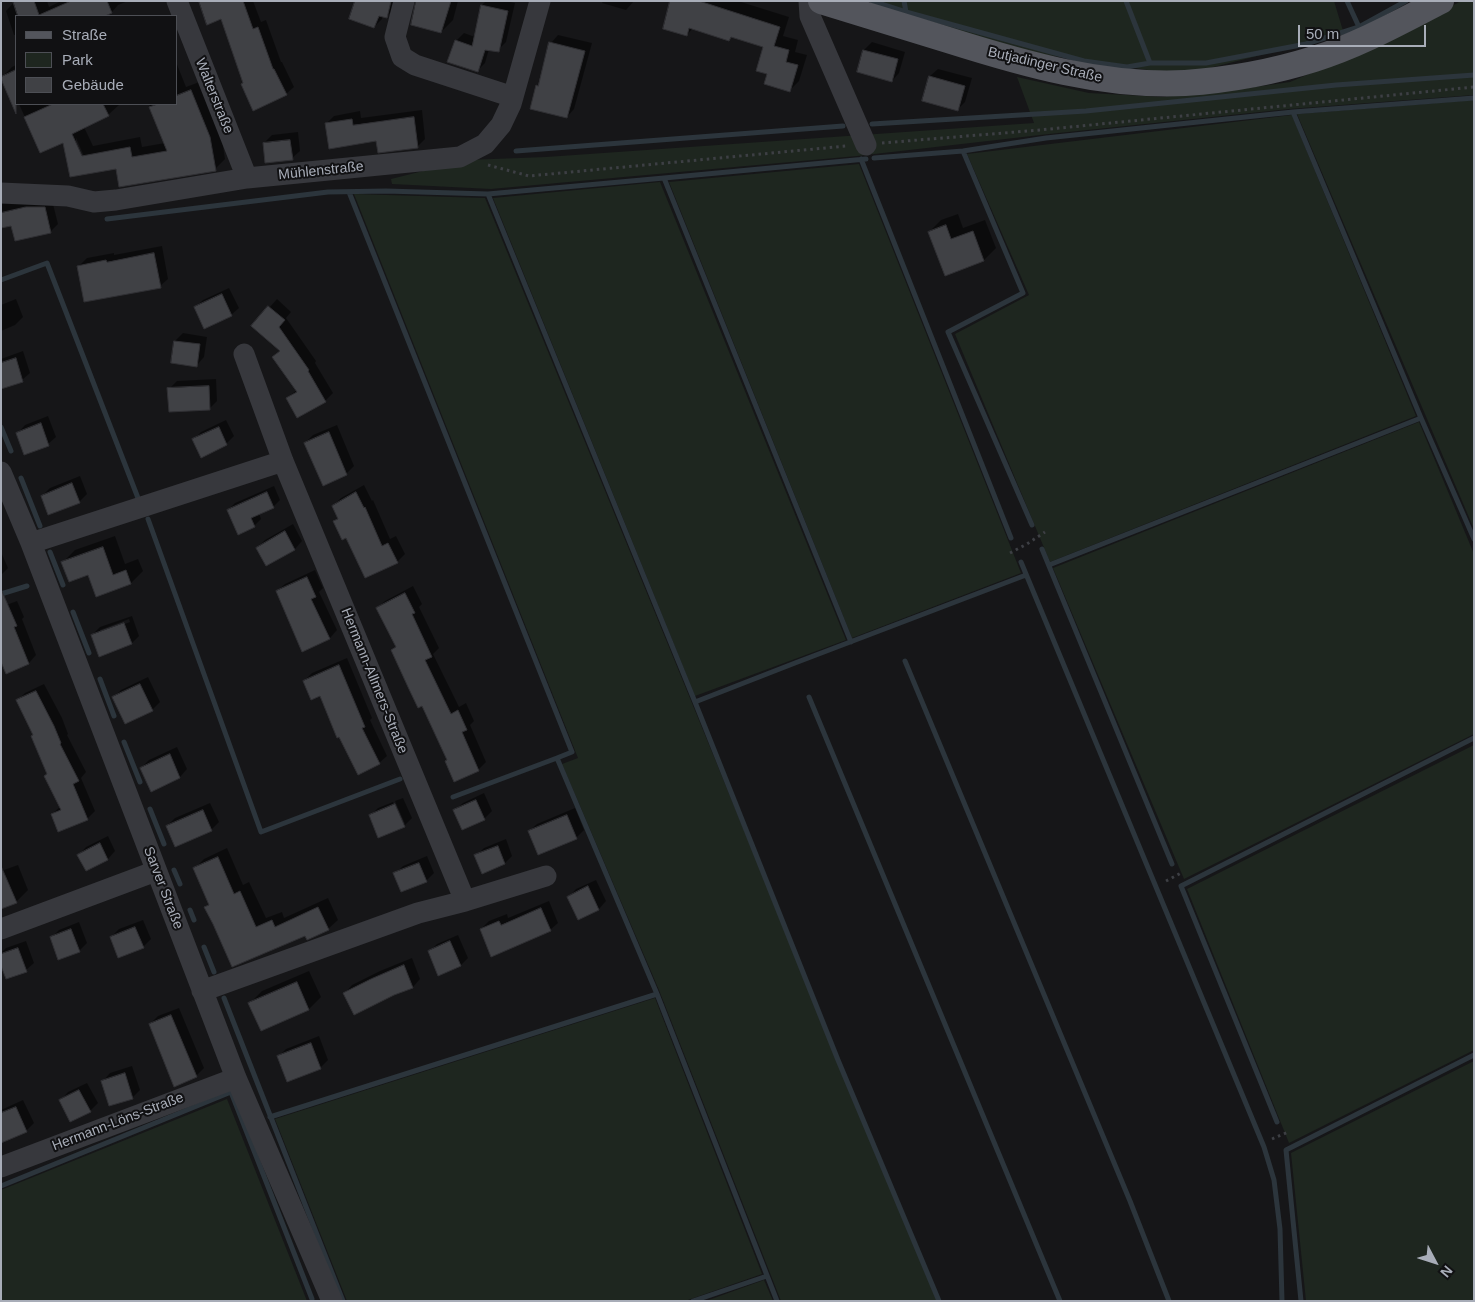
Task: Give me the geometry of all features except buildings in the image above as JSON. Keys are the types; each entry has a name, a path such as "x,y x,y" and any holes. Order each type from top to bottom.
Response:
{"main road":[{"name":"Butjadinger Straße","path":"821,1 1015,61 1068,73 1107,79 1184,83 1261,74 1315,59 1368,38 1441,1"}],"street":[{"path":"404,1 395,38 402,57 415,65 513,97"},
{"name":"Mühlenstraße","path":"1,193 68,196 94,202 125,199 247,178 460,157 484,144 501,125 513,97 540,1"},
{"path":"809,1 810,16 866,145"},
{"name":"Walterstraße","path":"178,11 247,178"},
{"name":"Hermann-Allmers-Straße","path":"244,354 283,461 465,901"},
{"path":"31,543 283,461"},
{"name":"Sarver Straße","path":"1,472 31,543 236,1078 332,1301"},
{"path":"1,929 156,871"},
{"path":"202,991 418,913 465,901 546,876"},
{"name":"Hermann-Löns-Straße","path":"1,1167 236,1078"}],"path":[{"path":"474,151 481,163 529,176 1040,130 1474,86"},
{"path":"1010,553 1044,532"},
{"path":"1166,881 1183,872"},
{"path":"1272,1139 1288,1132"}],"green space":[{"path":"877,1 1334,1 1344,34 1182,75 999,48"},
{"path":"1461,1 1474,1 1474,95 1289,109 857,156 491,189 392,184 391,179 467,160 546,157 1034,123 1017,77 1089,93 1163,97 1227,91 1290,82 1396,37"},
{"path":"1474,100 1474,529 1297,114"},
{"path":"1292,115 1416,416 1050,562 955,334 1029,295 967,154"},
{"path":"859,164 1021,573 852,638 669,182"},
{"path":"660,182 846,640 695,696 493,198"},
{"path":"354,194 485,198 937,1301 781,1301 659,990 562,764 578,758"},
{"path":"1419,422 1474,554 1474,734 1184,879 1053,568"},
{"path":"1474,745 1474,1050 1289,1143 1187,889"},
{"path":"655,998 762,1274 685,1301 347,1301 275,1119"},
{"path":"1474,1061 1474,1301 1306,1301 1291,1153"},
{"path":"227,1099 307,1301 1,1301 1,1190"},
{"path":"764,1280 773,1301 706,1301"}],"waterway":[{"path":"872,1 1084,61 1127,67 1150,63 1206,63 1306,44 1359,27 1406,1"},
{"path":"904,1 906,12"},
{"path":"1126,1 1150,63"},
{"path":"1347,1 1359,27"},
{"path":"872,124 1086,111 1336,85 1474,75"},
{"path":"874,158 963,151 1046,138 1293,112 1474,98"},
{"path":"1293,112 1421,418 1474,539"},
{"path":"516,151 843,126"},
{"path":"963,151 1023,293 948,332 1032,525"},
{"path":"861,159 1011,538"},
{"path":"107,219 328,192 386,191 488,194 866,159"},
{"path":"664,178 851,642"},
{"path":"349,192 572,752 557,758 657,994 777,1301"},
{"path":"488,194 695,702 838,1060 939,1301"},
{"path":"1,280 47,263 138,498"},
{"path":"1049,565 1421,418"},
{"path":"1,427 11,451"},
{"path":"21,478 40,526"},
{"path":"148,519 261,832 400,779"},
{"path":"1042,549 1172,864"},
{"path":"50,552 63,585"},
{"path":"1021,562 1264,1147 1274,1180 1280,1229 1282,1301"},
{"path":"695,702 1026,575"},
{"path":"1,594 27,586"},
{"path":"73,612 89,653"},
{"path":"905,661 1130,1201 1169,1301"},
{"path":"100,679 114,716"},
{"path":"809,697 1060,1301"},
{"path":"1277,1122 1181,886 1474,738"},
{"path":"124,742 140,782"},
{"path":"453,797 557,758"},
{"path":"150,809 164,844"},
{"path":"174,870 180,884"},
{"path":"190,910 194,920"},
{"path":"204,947 214,972"},
{"path":"270,1117 657,994"},
{"path":"224,998 343,1301"},
{"path":"1301,1301 1286,1150 1474,1055"},
{"path":"1,1186 231,1092 312,1299"},
{"path":"693,1301 767,1276"}]}
